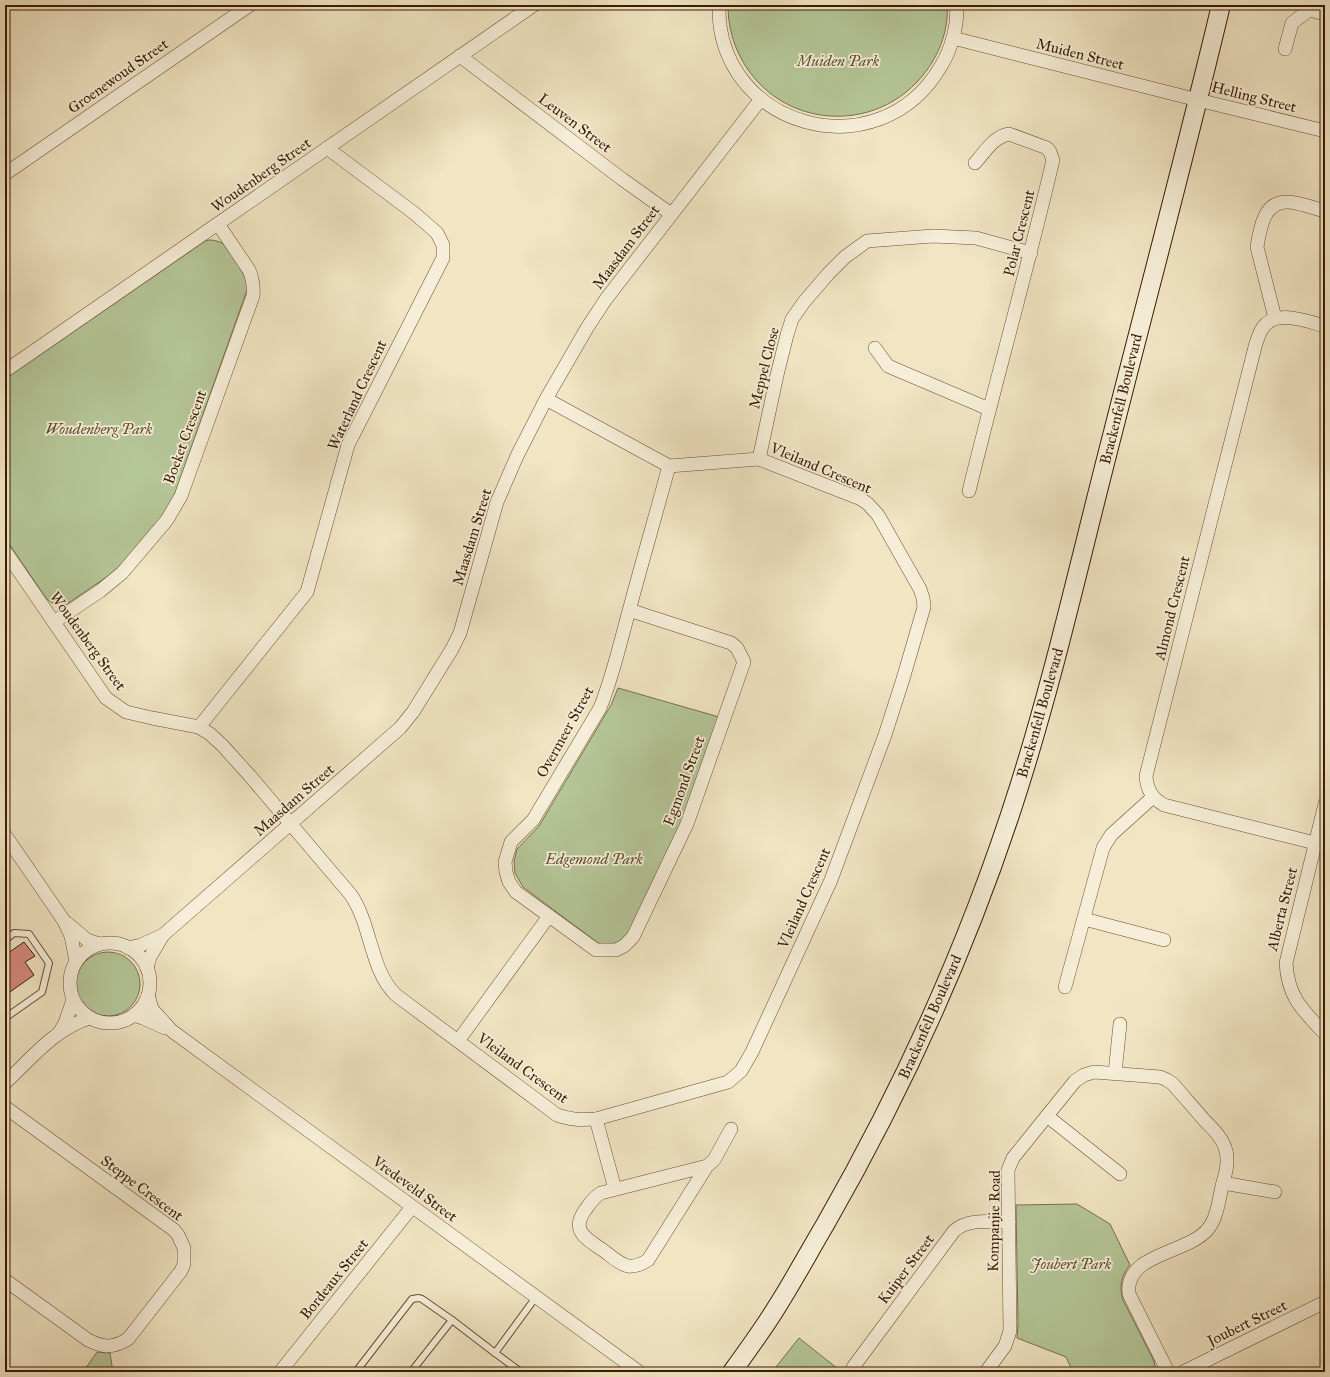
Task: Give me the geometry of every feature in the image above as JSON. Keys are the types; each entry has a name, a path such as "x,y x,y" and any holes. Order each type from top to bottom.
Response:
{"street":[{"name":"Groenewoud Street","path":"5,174 250,5"},
{"name":"Woudenberg Street","path":"5,371 534,5"},
{"path":"719,5 719,20 726,50 740,77 761,99 779,112 799,121 820,126 842,127 864,124 884,118 904,108 921,94 939,71 946,59 953,38 956,5"},
{"name":"Brackenfell Boulevard","path":"732,1372 778,1307 872,1139 929,1023 985,886 1019,787 1047,691 1221,5"},
{"path":"1285,49 1292,23 1309,7 1325,14"},
{"name":"Muiden Street","path":"953,38 1198,100"},
{"name":"Leuven Street","path":"460,56 622,179 671,214"},
{"name":"Maasdam Street","path":"128,948 141,945 163,935 400,728 413,712 452,649 463,625 497,502 546,399 587,328 606,299 761,99"},
{"name":"Helling Street","path":"1198,100 1324,128"},
{"name":"Polar Crescent","path":"969,491 989,409 1031,253 1053,160 1047,148 1009,134 998,138 993,142 975,163"},
{"name":"Waterland Crescent","path":"199,727 307,592 348,445 443,258 443,246 437,233 414,213 327,148"},
{"path":"1325,211 1288,201 1273,205 1266,213 1258,238 1257,247 1275,318 1287,317 1325,326"},
{"name":"Boeket Crescent","path":"54,622 100,591 122,573 168,520 182,496 253,290 252,277 249,270 218,224"},
{"name":"Meppel Close","path":"759,459 777,375 792,319 804,302 845,257 867,241 933,236 976,238 1031,253"},
{"name":"Almond Crescent","path":"1153,796 1149,791 1147,784 1148,770 1250,366 1261,330 1267,322 1275,318"},
{"path":"875,348 888,366 989,409"},
{"path":"546,399 670,466"},
{"name":"Vleiland Crescent","path":"290,824 358,904 381,976 390,990 396,996 557,1115 577,1120 596,1119 728,1082 741,1071 752,1052 831,880 885,735 924,608 923,598 920,589 878,515 871,506 861,500 759,459 670,466"},
{"name":"Overmeer Street","path":"549,916 516,892 509,882 505,862 511,842 533,820 600,708 617,659 629,610 670,466"},
{"name":"Woudenberg Street","path":"5,551 106,698 126,712 199,727 210,734 250,776 290,824"},
{"name":"Egmond Street","path":"549,916 596,950 616,950 624,946 633,937 687,824 744,662 737,648 731,643 629,610"},
{"path":"1065,986 1106,841 1153,796 1164,805 1315,843"},
{"name":"Alberta Street","path":"1325,804 1287,953 1286,968 1291,992 1296,1001 1325,1034"},
{"path":"5,835 64,921 71,936 76,961"},
{"path":"458,1041 549,916"},
{"path":"1084,919 1164,940"},
{"path":"64,921 87,940 99,944"},
{"name":"Maasdam Street","path":"147,968 150,957 163,935"},
{"path":"114,943 128,948 140,956 147,968 150,981 148,995 143,1006 134,1015 124,1021 113,1023 101,1022 90,1018 80,1010 73,1000 70,986 71,973 76,961 86,950 99,944 114,943"},
{"name":"Vredeveld Street","path":"148,995 152,1009 172,1031 639,1372"},
{"path":"59,1033 67,1018 73,1000"},
{"name":"Vredeveld Street","path":"134,1015 172,1031"},
{"path":"5,1083 59,1033 78,1022 90,1018"},
{"path":"1115,1074 1120,1024"},
{"name":"Kompanjie Road","path":"986,1372 1005,1346 1010,1331 1008,1170 1011,1163 1079,1077 1094,1072 1160,1077 1167,1080 1173,1084 1220,1137 1224,1144 1227,1163 1214,1218 1207,1230 1194,1240 1139,1267 1129,1282 1129,1294 1168,1372"},
{"name":"Steppe Crescent","path":"5,1107 174,1230 182,1241 185,1256 181,1271 128,1339 120,1344 108,1346 98,1345 88,1340 5,1280"},
{"path":"1047,1116 1120,1174"},
{"path":"596,1119 615,1189"},
{"path":"707,1166 601,1193 594,1198 581,1215 579,1227 583,1235 622,1264 627,1266 637,1266 648,1260 707,1166 714,1160 731,1129"},
{"path":"1223,1183 1275,1192"},
{"name":"Bordeaux Street","path":"280,1372 412,1207"},
{"name":"Kuiper Street","path":"850,1372 954,1231 968,1222 1009,1222"},
{"name":"Joubert Street","path":"1183,1372 1325,1302"}],"lane":[{"path":"5,940 14,933 29,934 49,963 42,992 5,1018"},
{"path":"494,1353 536,1297"},
{"path":"358,1372 358,1369 412,1299 418,1298 422,1299 452,1320 521,1372"},
{"path":"411,1372 452,1320"}],"green space":[{"name":"Muiden Park","path":"728,5 947,5 947,22 940,48 932,63 906,92 881,107 854,115 827,116 800,110 775,97 754,78 733,41 729,23"},
{"name":"Woudenberg Park","path":"209,240 222,243 228,250 244,275 247,282 247,290 173,499 165,513 118,568 67,604 53,604 46,598 5,538 5,379 205,241"},
{"name":"Edgemond Park","path":"618,688 719,717 688,809 630,932 620,941 613,944 608,944 598,943 523,887 515,873 514,861 517,849 539,826 611,705"},
{"path":"108,952 126,957 131,961 135,966 140,984 135,1002 131,1007 126,1011 108,1016 90,1011 85,1007 81,1002 76,984 81,966 85,961 90,957"},
{"name":"Joubert Park","path":"1077,1204 1110,1224 1130,1265 1123,1277 1121,1286 1123,1300 1154,1361 1154,1372 1073,1372 1066,1357 1017,1338 1016,1205"},
{"path":"799,1338 842,1372 772,1372"},
{"path":"97,1352 110,1353 113,1372 83,1372"}],"building":[{"path":"24,942 35,956 25,962 34,975 7,994 5,990 5,955"}]}
